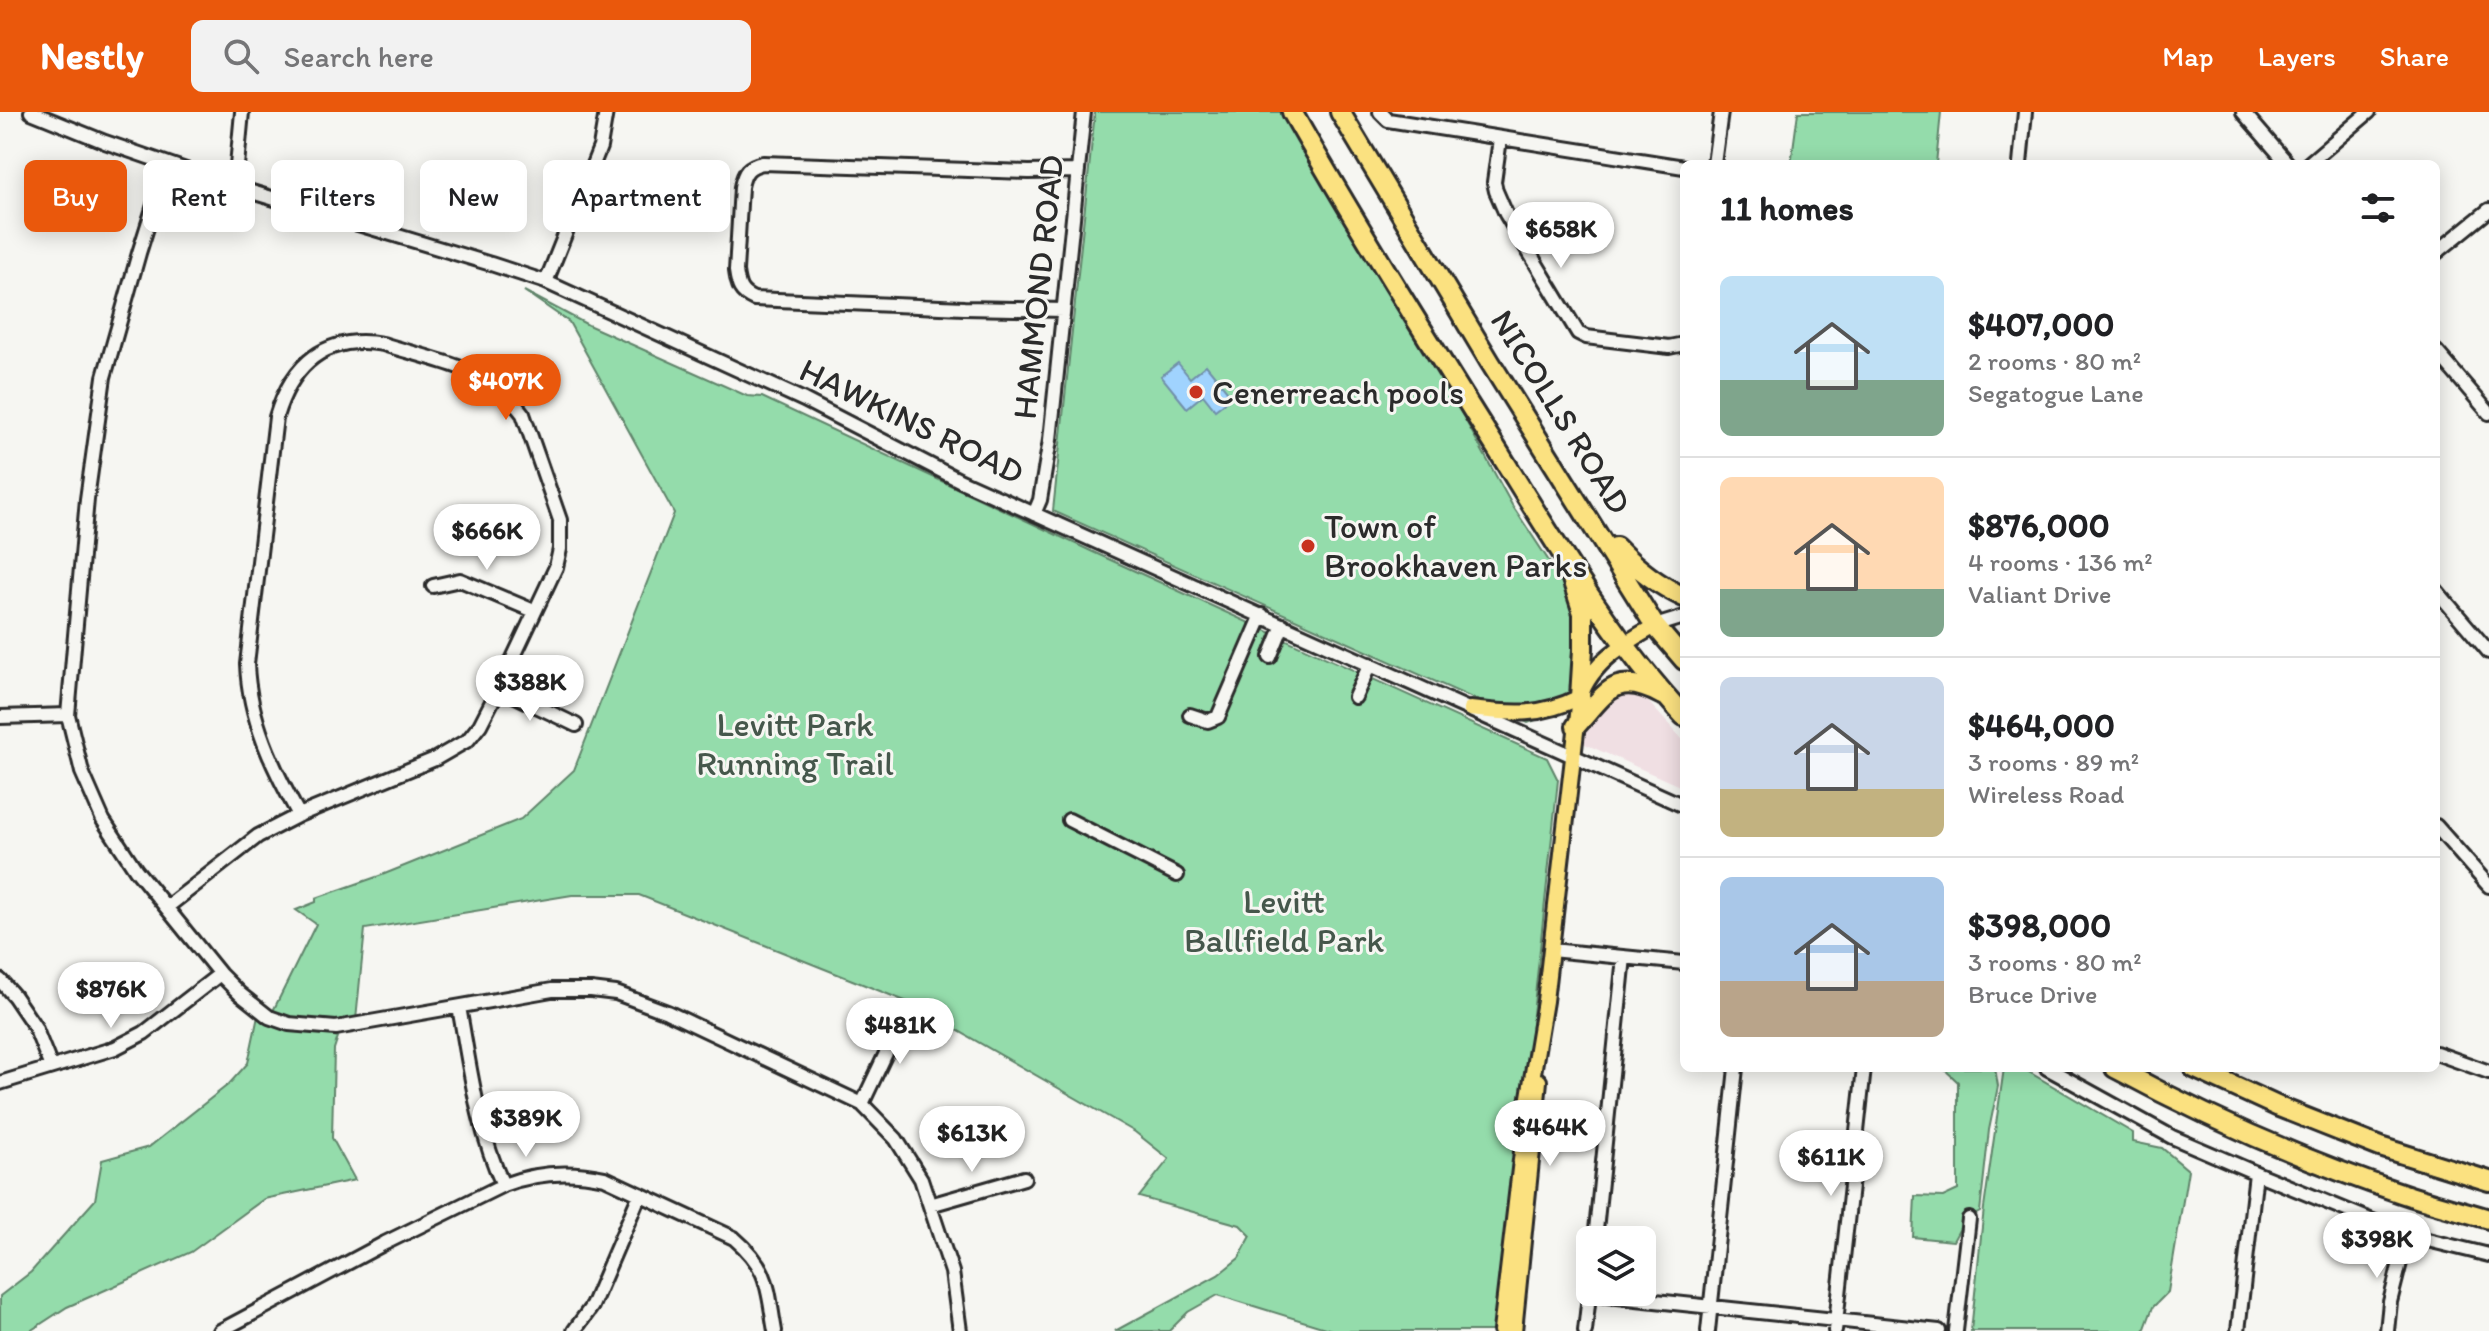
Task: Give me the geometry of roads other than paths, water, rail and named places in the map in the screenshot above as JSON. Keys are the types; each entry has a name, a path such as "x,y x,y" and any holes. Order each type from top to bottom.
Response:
{"highway":[{"path":"1292,112 1427,338 1567,561 1623,644 1680,712"},
{"name":"NICOLLS ROAD","path":"1340,112 1482,349 1655,626 1680,655"},
{"path":"1595,526 1630,562 1680,595"},
{"path":"1567,561 1583,613 1580,697"},
{"path":"1576,726 1618,685 1631,683 1645,686 1667,699"},
{"path":"2122,1072 2182,1104 2266,1141 2401,1193 2489,1219"},
{"path":"2203,1072 2279,1107 2380,1147 2489,1181"}],"main road":[{"path":"1514,1331 1537,1112 1545,1001 1580,697 1589,678 1623,644 1655,626"},
{"path":"1470,709 1529,713 1558,708 1580,697"},
{"path":"1501,1331 1527,1109 1545,1001"}],"street":[{"name":"HAWKINS ROAD","path":"31,112 156,160"},
{"path":"238,160 242,112"},
{"path":"546,282 561,251 600,147 606,112"},
{"name":"HAMMOND ROAD","path":"1034,514 1040,500 1050,440 1084,112"},
{"path":"1380,112 1388,120 1680,166"},
{"path":"1715,160 1721,112"},
{"path":"2020,160 2025,112"},
{"path":"2243,112 2285,160"},
{"path":"2313,160 2369,112"},
{"path":"1500,139 1494,182 1496,191 1506,214 1578,333 1586,337 1669,347 1680,345"},
{"path":"1063,310 754,299 743,294 736,271 741,187 744,173 753,165 763,163 1078,171"},
{"name":"HAWKINS ROAD","path":"255,193 546,282 804,400 961,481 1680,804"},
{"path":"2440,250 2489,210"},
{"path":"146,232 104,377 87,499 68,715 82,772 103,820 136,870 220,974 269,1017 302,1026 336,1028 552,990 616,993 667,1012 862,1104 886,1127 921,1179 952,1272 960,1331"},
{"path":"167,907 258,836 299,815 452,751 468,740 480,725 499,688 556,567 560,549 560,520 523,414 511,399 499,387 481,377 371,342 332,347 305,363 296,372 276,417 247,664 255,718 271,760 299,815"},
{"path":"2440,355 2487,407"},
{"path":"433,586 460,580 534,611"},
{"path":"2440,595 2489,652"},
{"path":"1190,715 1208,721 1218,717 1262,615"},
{"path":"1655,626 1680,618"},
{"path":"1270,657 1283,625"},
{"path":"1355,697 1370,664"},
{"path":"499,688 576,725"},
{"path":"0,717 68,715"},
{"path":"1069,820 1177,875"},
{"path":"2440,831 2489,886"},
{"path":"1551,950 1680,963"},
{"path":"1596,1226 1624,957"},
{"path":"0,1083 100,1054 144,1033 220,974"},
{"path":"0,980 35,1027 51,1067"},
{"path":"459,1007 480,1118 503,1185"},
{"path":"862,1104 905,1013"},
{"path":"2440,1054 2489,1072"},
{"path":"1708,1331 1736,1072"},
{"path":"1835,1326 1864,1072"},
{"path":"2054,1072 2172,1137 2256,1173 2407,1235 2489,1255"},
{"path":"220,1331 385,1243 503,1185 536,1175 583,1173 605,1178 640,1194 734,1238 750,1251 763,1270 775,1331"},
{"path":"2238,1331 2256,1173"},
{"path":"930,1205 1024,1178"},
{"path":"574,1331 592,1306 640,1194"},
{"path":"1956,1331 1969,1219"},
{"path":"2387,1331 2390,1302 2407,1235"},
{"path":"1656,1299 1835,1326 1939,1331"},
{"path":"1585,1331 1588,1306"}],"water":[{"path":"1178,363 1190,378 1206,365 1232,397 1215,410 1203,395 1187,408 1161,376"}],"place":[{"name":"Cenerreach pools","path":"1196,392"},
{"name":"Town of Brookhaven Parks","path":"1308,546"}],"park label":[{"name":"Levitt Park Running Trail","path":"795,744"},
{"name":"Levitt Ballfield Park","path":"1284,920"}]}
